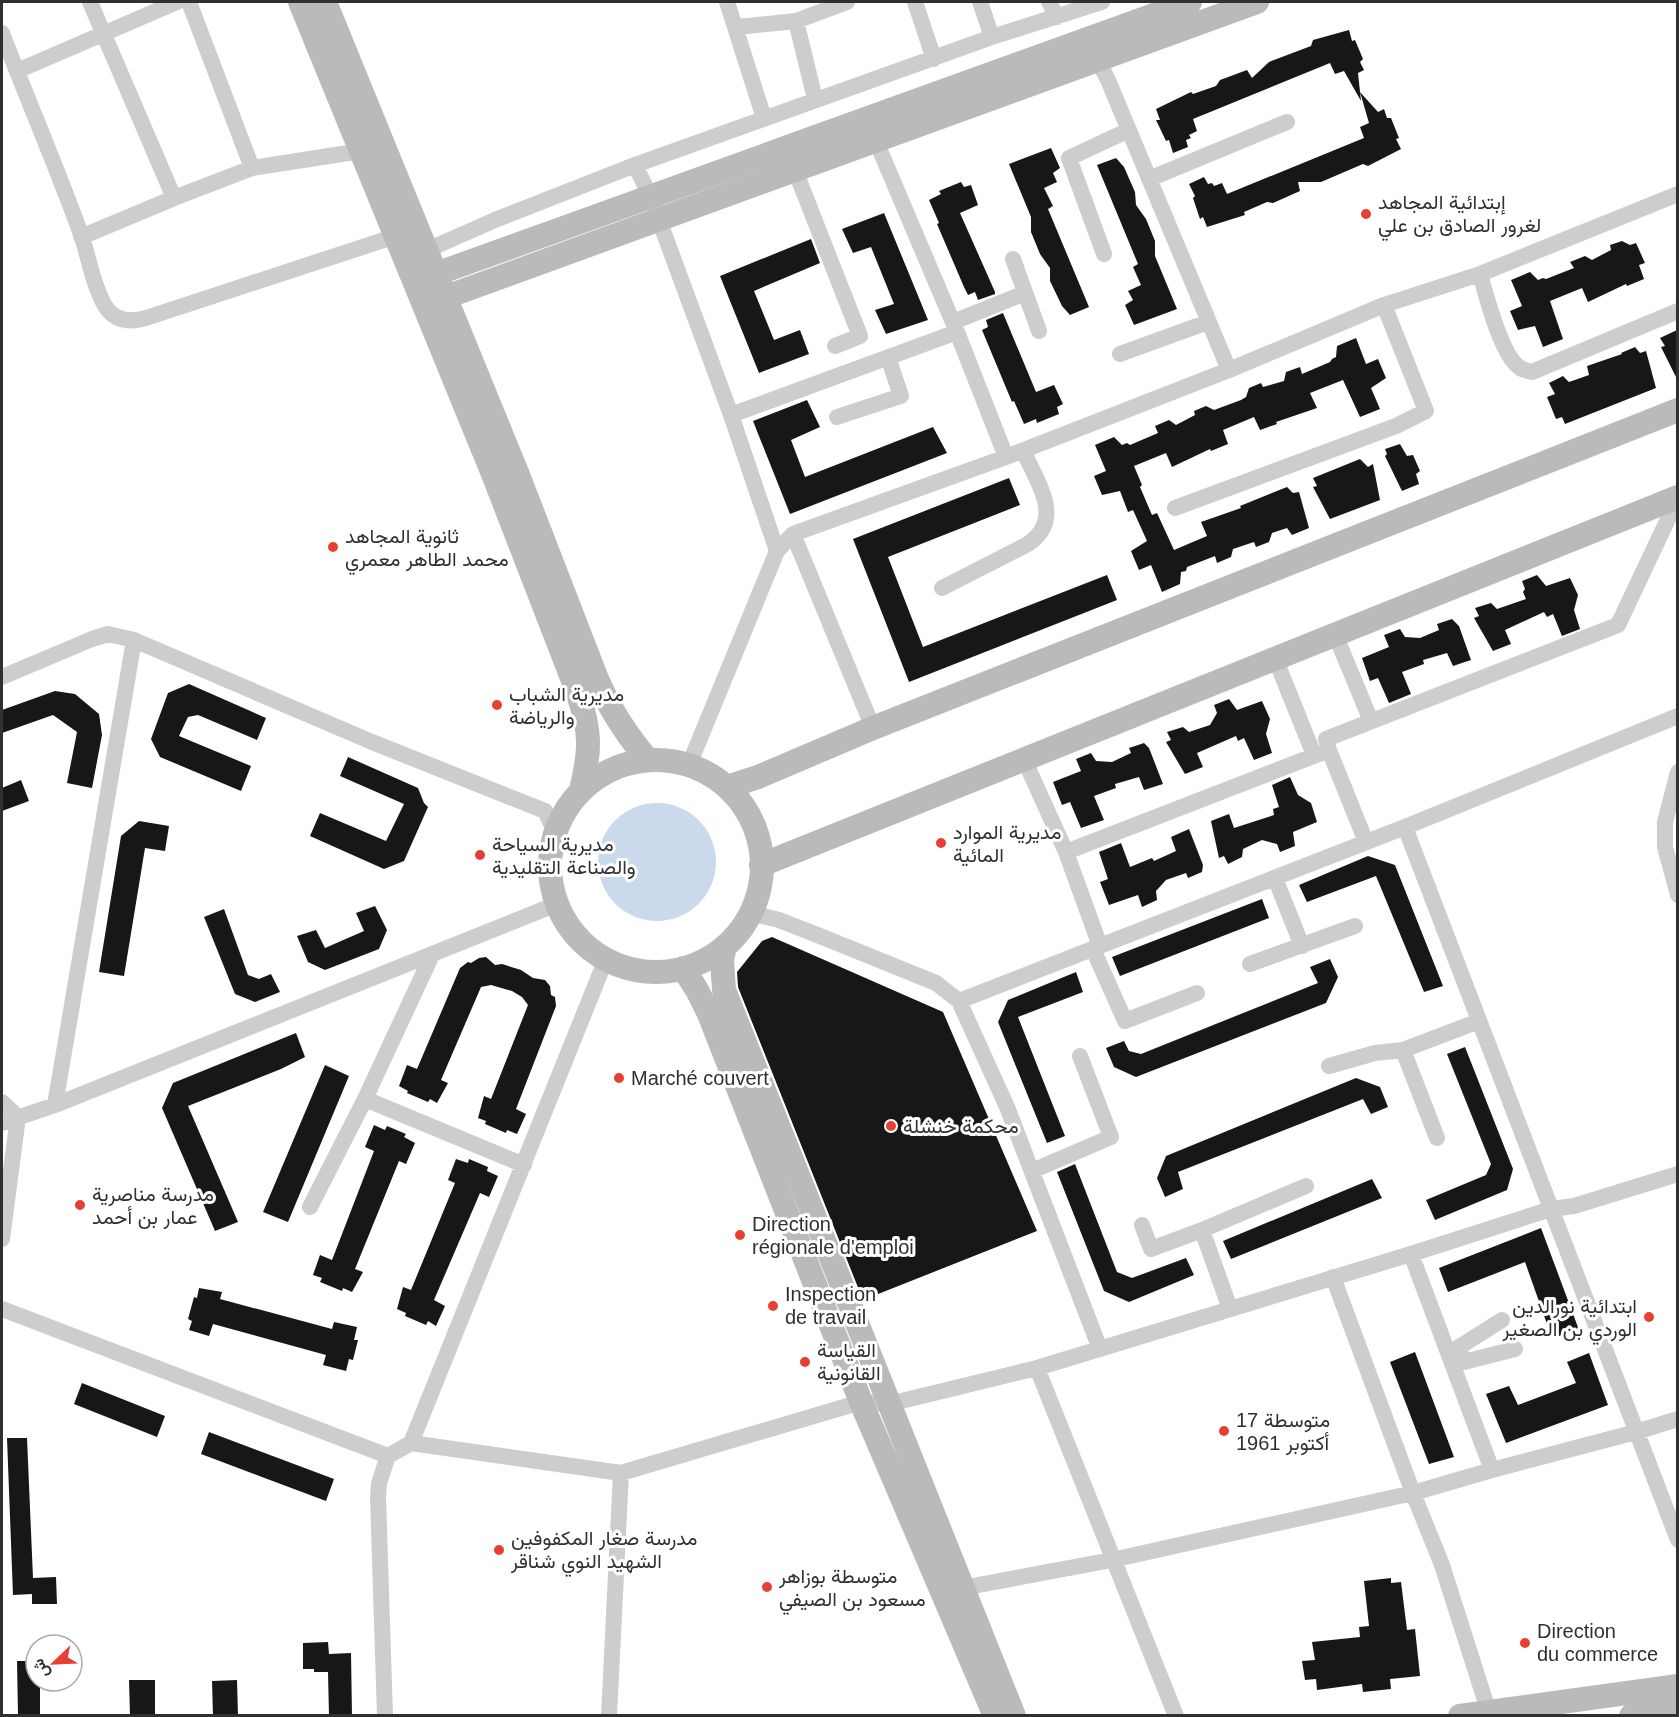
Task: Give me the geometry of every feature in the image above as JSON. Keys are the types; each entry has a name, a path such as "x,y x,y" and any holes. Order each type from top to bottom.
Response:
{"main road":[{"path":"300,2 396,236 426,278 493,474 584,710 589,744 587,764 580,790"},
{"path":"325,2 427,250 426,278"},
{"path":"426,278 654,208 795,170 876,141 1092,50 1190,2"},
{"path":"435,301 654,208 1092,50 1257,2"},
{"path":"435,301 518,475 610,708 647,759"},
{"path":"727,787 758,777 873,728 1677,410"},
{"path":"761,865 1677,498"},
{"path":"647,759 689,765 727,787 746,809 758,836 761,865 759,890 751,913 739,931 725,946 707,958 683,968 663,971 644,971 624,967 606,959 585,945 569,926 557,904 550,864 555,832 565,810 580,790 602,774 627,763 647,759"},
{"path":"725,946 722,960 724,990 1014,1716"},
{"path":"683,968 709,1014 861,1402 995,1716"},
{"path":"1460,1716 1490,1714 1677,1686"},
{"path":"1631,1716 1677,1710"}],"street":[{"path":"90,2 174,198"},
{"path":"16,71 177,2"},
{"path":"189,2 252,168"},
{"path":"727,2 737,27 764,118"},
{"path":"737,27 796,21 847,2"},
{"path":"915,2 934,59"},
{"path":"980,2 992,37"},
{"path":"1049,2 1057,17"},
{"path":"427,250 495,220 635,165 992,37 1102,2"},
{"path":"796,21 815,99"},
{"path":"2,33 81,237 103,302 115,315 133,322 396,236"},
{"path":"1092,50 1108,80 1228,370"},
{"path":"1149,179 1287,122"},
{"path":"1104,254 1069,158 1129,130"},
{"path":"876,141 955,327 1006,458"},
{"path":"81,237 252,168 361,151"},
{"path":"635,165 654,208 777,551"},
{"path":"795,170 860,336 835,346"},
{"path":"689,765 777,551 793,534 1024,452 1045,441 1228,370 1384,305 1480,274 1677,194"},
{"path":"1013,259 1039,331"},
{"path":"1480,274 1500,338 1518,367 1532,372 1677,311"},
{"path":"730,415 888,357 1025,293"},
{"path":"1175,508 1396,426 1426,411 1384,305"},
{"path":"1120,354 1208,322"},
{"path":"837,417 901,396 888,357"},
{"path":"942,588 1028,544 1037,538 1044,528 1048,515 1046,503 1024,452"},
{"path":"1066,852 1320,747 1371,721 1618,625 1677,498"},
{"path":"793,534 873,728"},
{"path":"2,677 108,634 134,640 372,742 545,811 555,832"},
{"path":"1335,634 1371,721"},
{"path":"56,1105 134,640"},
{"path":"1275,658 1366,842"},
{"path":"959,1001 1405,827 1677,716"},
{"path":"1024,759 1066,852 1096,948 1125,1021 1197,993"},
{"path":"1677,772 1671,822 1665,847 1677,895"},
{"path":"1405,827 1677,1540"},
{"path":"1275,878 1302,946"},
{"path":"2,1123 56,1105 557,904"},
{"path":"751,913 810,932 920,976 936,983 959,1001 1007,1107 1100,1349"},
{"path":"1250,964 1354,926"},
{"path":"310,1207 365,1099 432,955"},
{"path":"411,1443 606,959"},
{"path":"1329,1066 1375,1053 1403,1050 1479,1022"},
{"path":"1403,1050 1437,1138"},
{"path":"1032,1171 1111,1137 1080,1056"},
{"path":"365,1099 524,1165"},
{"path":"2,1102 18,1117"},
{"path":"2,1239 18,1117"},
{"path":"385,1716 379,1483 388,1456 411,1443 621,1473 861,1402 889,1404 1037,1368 1551,1209 1574,1206 1677,1174"},
{"path":"1142,1225 1151,1249 1306,1186"},
{"path":"1202,1230 1230,1309"},
{"path":"1411,1254 1456,1356 1492,1470"},
{"path":"1333,1277 1442,1565 1490,1714"},
{"path":"2,1309 388,1456"},
{"path":"1456,1356 1459,1347 1502,1320"},
{"path":"1456,1356 1464,1362 1515,1349"},
{"path":"1037,1368 1176,1716"},
{"path":"962,1588 1112,1560 1413,1493 1677,1419"},
{"path":"609,1716 621,1473"}],"water":[{"path":"657,803 680,807 699,820 712,839 716,862 712,885 699,904 680,917 657,921 634,917 615,904 602,885 598,862 602,839 615,820 634,807"}],"building":[{"path":"1349,30 1352,41 1355,40 1363,59 1360,62 1364,70 1358,73 1361,101 1344,71 1335,74 1330,63 1193,119 1197,131 1189,135 1191,138 1186,140 1188,147 1173,153 1169,140 1166,141 1156,120 1160,120 1156,109 1191,92 1193,94 1216,86 1220,80 1247,70 1252,78 1269,62 1311,46 1313,40"},
{"path":"1360,92 1378,112 1384,109 1387,118 1391,118 1401,149 1368,166 1363,164 1321,182 1298,182 1300,191 1244,212 1245,215 1207,227 1203,217 1200,219 1193,198 1195,196 1189,184 1204,177 1208,184 1212,183 1214,186 1222,183 1227,194 1364,138 1360,127 1369,123"},
{"path":"1051,148 1060,168 1053,173 1057,182 1044,188 1053,206 1048,209 1089,307 1070,315 1062,306 1050,281 1050,268 1040,254 1031,232 1031,217 1009,164"},
{"path":"1116,158 1124,167 1135,192 1136,205 1146,219 1155,241 1155,256 1177,309 1134,325 1125,305 1133,300 1128,291 1141,285 1133,267 1138,264 1097,165"},
{"path":"961,182 964,187 971,185 978,205 960,213 995,292 995,294 978,300 975,292 968,295 964,287 929,200 941,194 939,191"},
{"path":"884,213 928,320 886,334 875,310 894,304 871,247 853,253 842,229"},
{"path":"811,239 820,263 754,291 774,340 800,330 809,354 759,373 720,276"},
{"path":"1622,241 1630,245 1636,243 1645,263 1639,265 1644,279 1627,286 1626,284 1588,302 1582,288 1550,301 1563,339 1543,347 1535,326 1518,330 1510,311 1522,306 1511,280 1530,272 1538,280 1546,279 1574,268 1570,262 1585,256 1592,260 1611,250 1610,245"},
{"path":"1003,313 1036,392 1054,385 1063,404 1057,407 1059,414 1037,423 1036,419 1024,424 1014,401 1012,402 982,330 988,327 986,320"},
{"path":"1677,330 1677,379 1661,347 1665,346 1660,338"},
{"path":"1356,338 1366,364 1378,359 1386,378 1371,388 1380,409 1360,417 1343,380 1310,393 1317,408 1260,430 1254,417 1223,430 1228,444 1211,451 1210,449 1172,467 1166,453 1134,466 1152,515 1157,513 1174,550 1207,536 1201,522 1241,508 1240,506 1287,487 1293,493 1299,492 1309,528 1292,535 1287,528 1272,533 1269,542 1256,547 1254,542 1233,549 1231,557 1217,563 1215,556 1187,567 1186,571 1181,572 1180,584 1162,592 1151,565 1139,570 1131,551 1147,541 1133,510 1128,512 1120,491 1102,495 1094,476 1106,471 1095,445 1114,437 1122,445 1127,443 1130,445 1158,433 1155,426 1169,420 1176,425 1195,415 1194,411 1206,406 1214,410 1241,400 1246,397 1249,388 1261,383 1263,387 1284,381 1286,372 1300,367 1302,374 1330,362 1336,357 1337,346"},
{"path":"1635,347 1640,353 1646,351 1656,388 1565,424 1562,417 1556,419 1547,397 1555,394 1549,383 1563,376 1569,382 1589,375 1587,366"},
{"path":"807,400 820,427 791,440 805,477 933,427 947,453 790,514 753,421"},
{"path":"1400,444 1407,456 1413,455 1420,471 1416,474 1419,484 1402,491 1385,456 1387,454 1385,449"},
{"path":"1360,459 1368,467 1373,464 1380,500 1330,519 1313,487 1317,486 1313,478"},
{"path":"1009,478 1020,505 888,557 923,647 1107,575 1117,600 909,682 853,539"},
{"path":"1537,575 1546,586 1570,578 1578,595 1574,610 1580,629 1562,636 1553,614 1547,617 1544,612 1505,630 1511,644 1493,651 1474,618 1479,616 1475,608 1491,603 1497,609 1526,599 1522,581"},
{"path":"1452,619 1459,626 1471,660 1453,666 1447,653 1423,660 1424,664 1402,672 1411,694 1389,703 1378,678 1370,681 1362,658 1389,647 1384,635 1400,629 1405,637 1420,638 1439,630 1437,624"},
{"path":"189,684 266,718 257,740 198,715 188,717 179,736 251,766 241,791 160,757 151,739 168,693"},
{"path":"55,691 75,694 99,714 102,735 92,788 67,783 77,732 53,715 2,733 2,710"},
{"path":"1229,699 1237,710 1262,701 1270,719 1266,734 1272,753 1254,760 1244,738 1238,741 1236,736 1197,753 1203,767 1185,774 1166,742 1171,740 1167,732 1183,727 1189,732 1210,725 1217,713 1214,705"},
{"path":"1144,743 1149,748 1163,784 1144,790 1139,777 1115,784 1116,788 1094,796 1104,820 1081,828 1070,802 1062,805 1053,782 1081,771 1076,759 1091,753 1096,761 1112,762 1131,753 1129,748"},
{"path":"348,757 418,788 428,807 404,861 384,869 310,836 320,813 386,841 404,804 340,776"},
{"path":"1290,777 1298,795 1311,803 1317,822 1293,832 1295,846 1280,852 1277,844 1262,840 1243,849 1242,857 1228,864 1224,856 1219,858 1211,821 1229,814 1234,828 1274,815 1273,809 1279,807 1272,785"},
{"path":"21,780 29,801 2,811 2,788"},
{"path":"139,821 169,826 165,851 145,848 124,976 99,972 121,836"},
{"path":"1189,829 1203,865 1202,872 1188,878 1186,873 1166,880 1156,891 1157,900 1142,907 1138,895 1109,905 1100,882 1108,879 1099,852 1121,843 1130,867 1152,858 1154,861 1176,851 1171,837"},
{"path":"1368,856 1395,865 1443,986 1424,992 1376,876 1307,902 1299,885"},
{"path":"1262,899 1269,918 1120,976 1112,957"},
{"path":"375,906 387,930 379,949 325,970 308,962 297,936 316,930 325,948 364,931 356,913"},
{"path":"224,909 248,975 259,979 271,974 280,992 255,1002 235,994 204,917"},
{"name":"محكمة خنشلة","path":"772,937 943,1012 1037,1231 863,1300 738,987 737,972 762,941"},
{"path":"486,957 495,965 502,964 521,970 533,978 545,980 550,986 551,995 555,997 556,1006 516,1109 526,1114 517,1134 507,1130 506,1133 485,1124 486,1121 478,1118 484,1096 491,1099 528,1005 522,997 512,991 491,985 481,987 441,1080 448,1083 437,1103 430,1099 428,1102 407,1093 408,1091 399,1086 407,1065 417,1069 460,968 468,962"},
{"path":"1330,959 1338,977 1326,1003 1136,1077 1114,1067 1106,1048 1124,1041 1129,1051 1141,1054 1318,983 1310,967"},
{"path":"1076,972 1083,992 1018,1017 1065,1136 1047,1143 998,1022 1008,1000"},
{"path":"296,1033 305,1057 188,1106 238,1222 215,1231 162,1108 173,1083"},
{"path":"1465,1047 1513,1169 1507,1190 1435,1220 1426,1200 1486,1175 1491,1164 1447,1054"},
{"path":"325,1065 349,1076 288,1222 263,1212"},
{"path":"1356,1078 1380,1087 1388,1107 1371,1114 1363,1099 1178,1172 1183,1189 1165,1197 1157,1178 1166,1156"},
{"path":"374,1125 385,1130 387,1126 406,1134 404,1137 415,1143 406,1164 399,1161 355,1269 363,1272 352,1292 343,1288 342,1291 320,1282 322,1278 313,1275 320,1255 332,1260 374,1151 365,1147"},
{"path":"456,1159 468,1163 469,1159 488,1167 487,1171 498,1176 489,1197 480,1193 434,1300 445,1306 436,1326 428,1321 426,1325 405,1316 406,1313 397,1309 403,1287 411,1290 455,1183 448,1180"},
{"path":"1075,1164 1117,1272 1132,1278 1186,1258 1194,1275 1129,1302 1104,1291 1057,1172"},
{"path":"1372,1179 1382,1198 1231,1259 1223,1241"},
{"path":"1541,1228 1579,1330 1552,1338 1525,1262 1448,1292 1439,1268"},
{"path":"199,1288 222,1292 220,1299 332,1329 334,1322 357,1327 354,1340 358,1340 353,1360 349,1359 346,1371 323,1365 326,1355 213,1324 209,1336 189,1330 192,1321 188,1319"},
{"path":"1415,1352 1454,1457 1429,1464 1390,1362"},
{"path":"1589,1353 1608,1405 1506,1443 1486,1394 1509,1386 1518,1405 1576,1383 1567,1362"},
{"path":"82,1383 165,1416 157,1437 74,1404"},
{"path":"209,1432 334,1479 326,1501 201,1454"},
{"path":"7,1438 27,1438 33,1578 56,1577 57,1604 32,1604 32,1594 13,1595"},
{"path":"1391,1578 1391,1583 1401,1582 1407,1630 1415,1629 1420,1676 1390,1679 1391,1689 1363,1692 1362,1684 1317,1690 1316,1679 1305,1680 1302,1661 1315,1660 1312,1642 1360,1637 1359,1627 1369,1626 1364,1581"},
{"path":"328,1642 329,1654 351,1653 352,1716 329,1716 328,1672 303,1669 303,1643"},
{"path":"17,1661 24,1661 24,1693 40,1693 40,1716 18,1716"},
{"path":"129,1680 155,1680 155,1716 130,1716"},
{"path":"237,1680 238,1716 213,1716 212,1681"}],"place":[{"name":"إبتدائية المجاهد لغرور الصادق بن علي","path":"1366,214"},
{"name":"ثانوية المجاهد محمد الطاهر معمري","path":"333,547"},
{"name":"مديرية الشباب والرياضة","path":"497,705"},
{"name":"مديرية الموارد المائية","path":"941,843"},
{"name":"مديرية السياحة والصناعة التقليدية","path":"480,855"},
{"name":"Marché couvert","path":"619,1078"},
{"name":"محكمة خنشلة","path":"891,1126"},
{"name":"مدرسة مناصرية عمار بن أحمد","path":"80,1205"},
{"name":"Direction régionale d'emploi","path":"740,1235"},
{"name":"Inspection de travail","path":"773,1306"},
{"name":"ابتدائية نورالدين الوردي بن الصغير","path":"1649,1317"},
{"name":"القياسة القانونية","path":"805,1362"},
{"name":"متوسطة 17 أكتوبر 1961","path":"1224,1431"},
{"name":"مدرسة صغار المكفوفين الشهيد النوي شناقر","path":"499,1550"},
{"name":"متوسطة بوزاهر مسعود بن الصيفي","path":"767,1587"},
{"name":"Direction du commerce","path":"1525,1643"}]}
